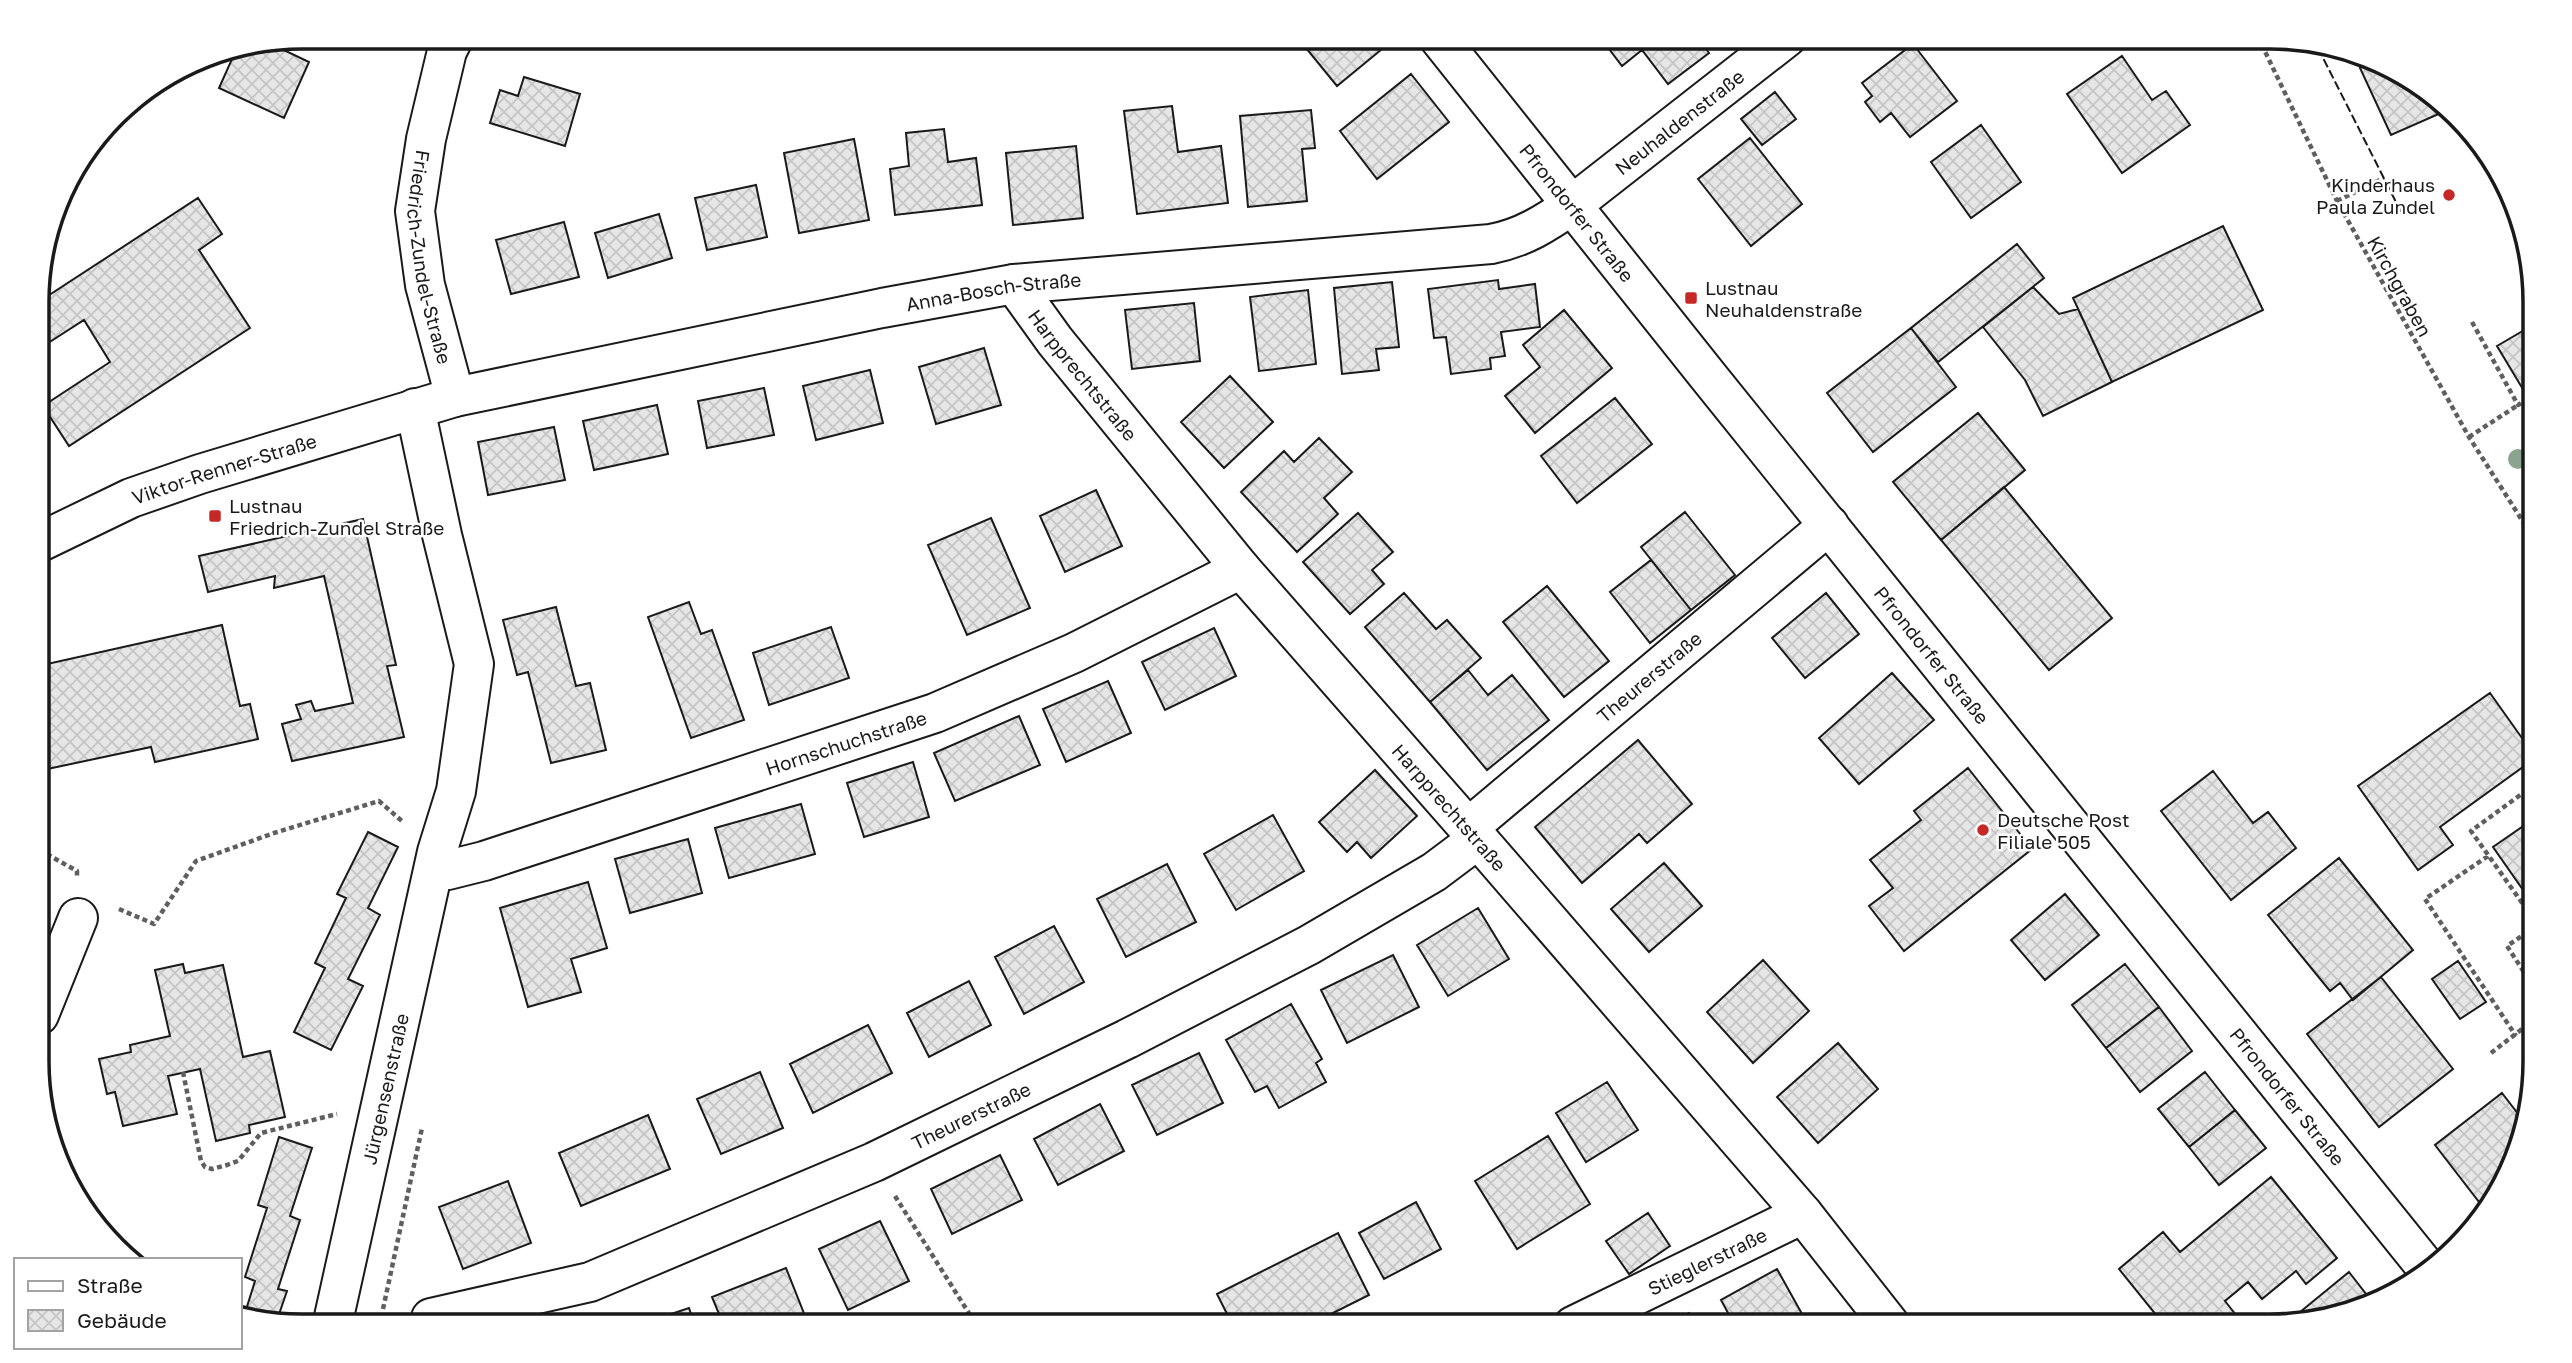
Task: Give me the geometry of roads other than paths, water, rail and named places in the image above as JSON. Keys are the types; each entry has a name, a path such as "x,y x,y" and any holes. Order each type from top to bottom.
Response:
{"street":[{"name":"Friedrich-Zundel-Straße","path":"448,49 426,139 415,211 425,285 455,397"},
{"name":"Pfrondorfer Straße","path":"1448,49 2423,1263"},
{"name":"Neuhaldenstraße","path":"1572,205 1772,49"},
{"name":"Anna-Bosch-Straße","path":"415,408 455,397 882,308 1014,284 1510,241 1535,230 1572,205"},
{"name":"Harpprechtstraße","path":"1014,284 1055,341 1241,569 1803,1214 1882,1314"},
{"name":"Viktor-Renner-Straße","path":"49,538 131,498 415,408"},
{"name":"Jürgensenstraße","path":"335,1314 436,860 456,791 474,664 442,535 415,408"},
{"name":"Theurerstraße","path":"449,1314 590,1282 874,1162 1126,1039 1309,945 1434,872 1473,833 1829,525"},
{"name":"Hornschuchstraße","path":"436,860 448,870 484,861 935,713 1073,653 1241,569"},
{"path":"49,990 78,918"},
{"name":"Stieglerstraße","path":"1598,1314 1803,1214"}],"place":[{"name":"Kinderhaus Paula Zundel","path":"2449,195"},
{"name":"Lustnau Neuhaldenstraße","path":"1691,298"},
{"name":"Lustnau Friedrich-Zundel Straße","path":"215,516"},
{"name":"Deutsche Post Filiale 505","path":"1983,830"}]}
